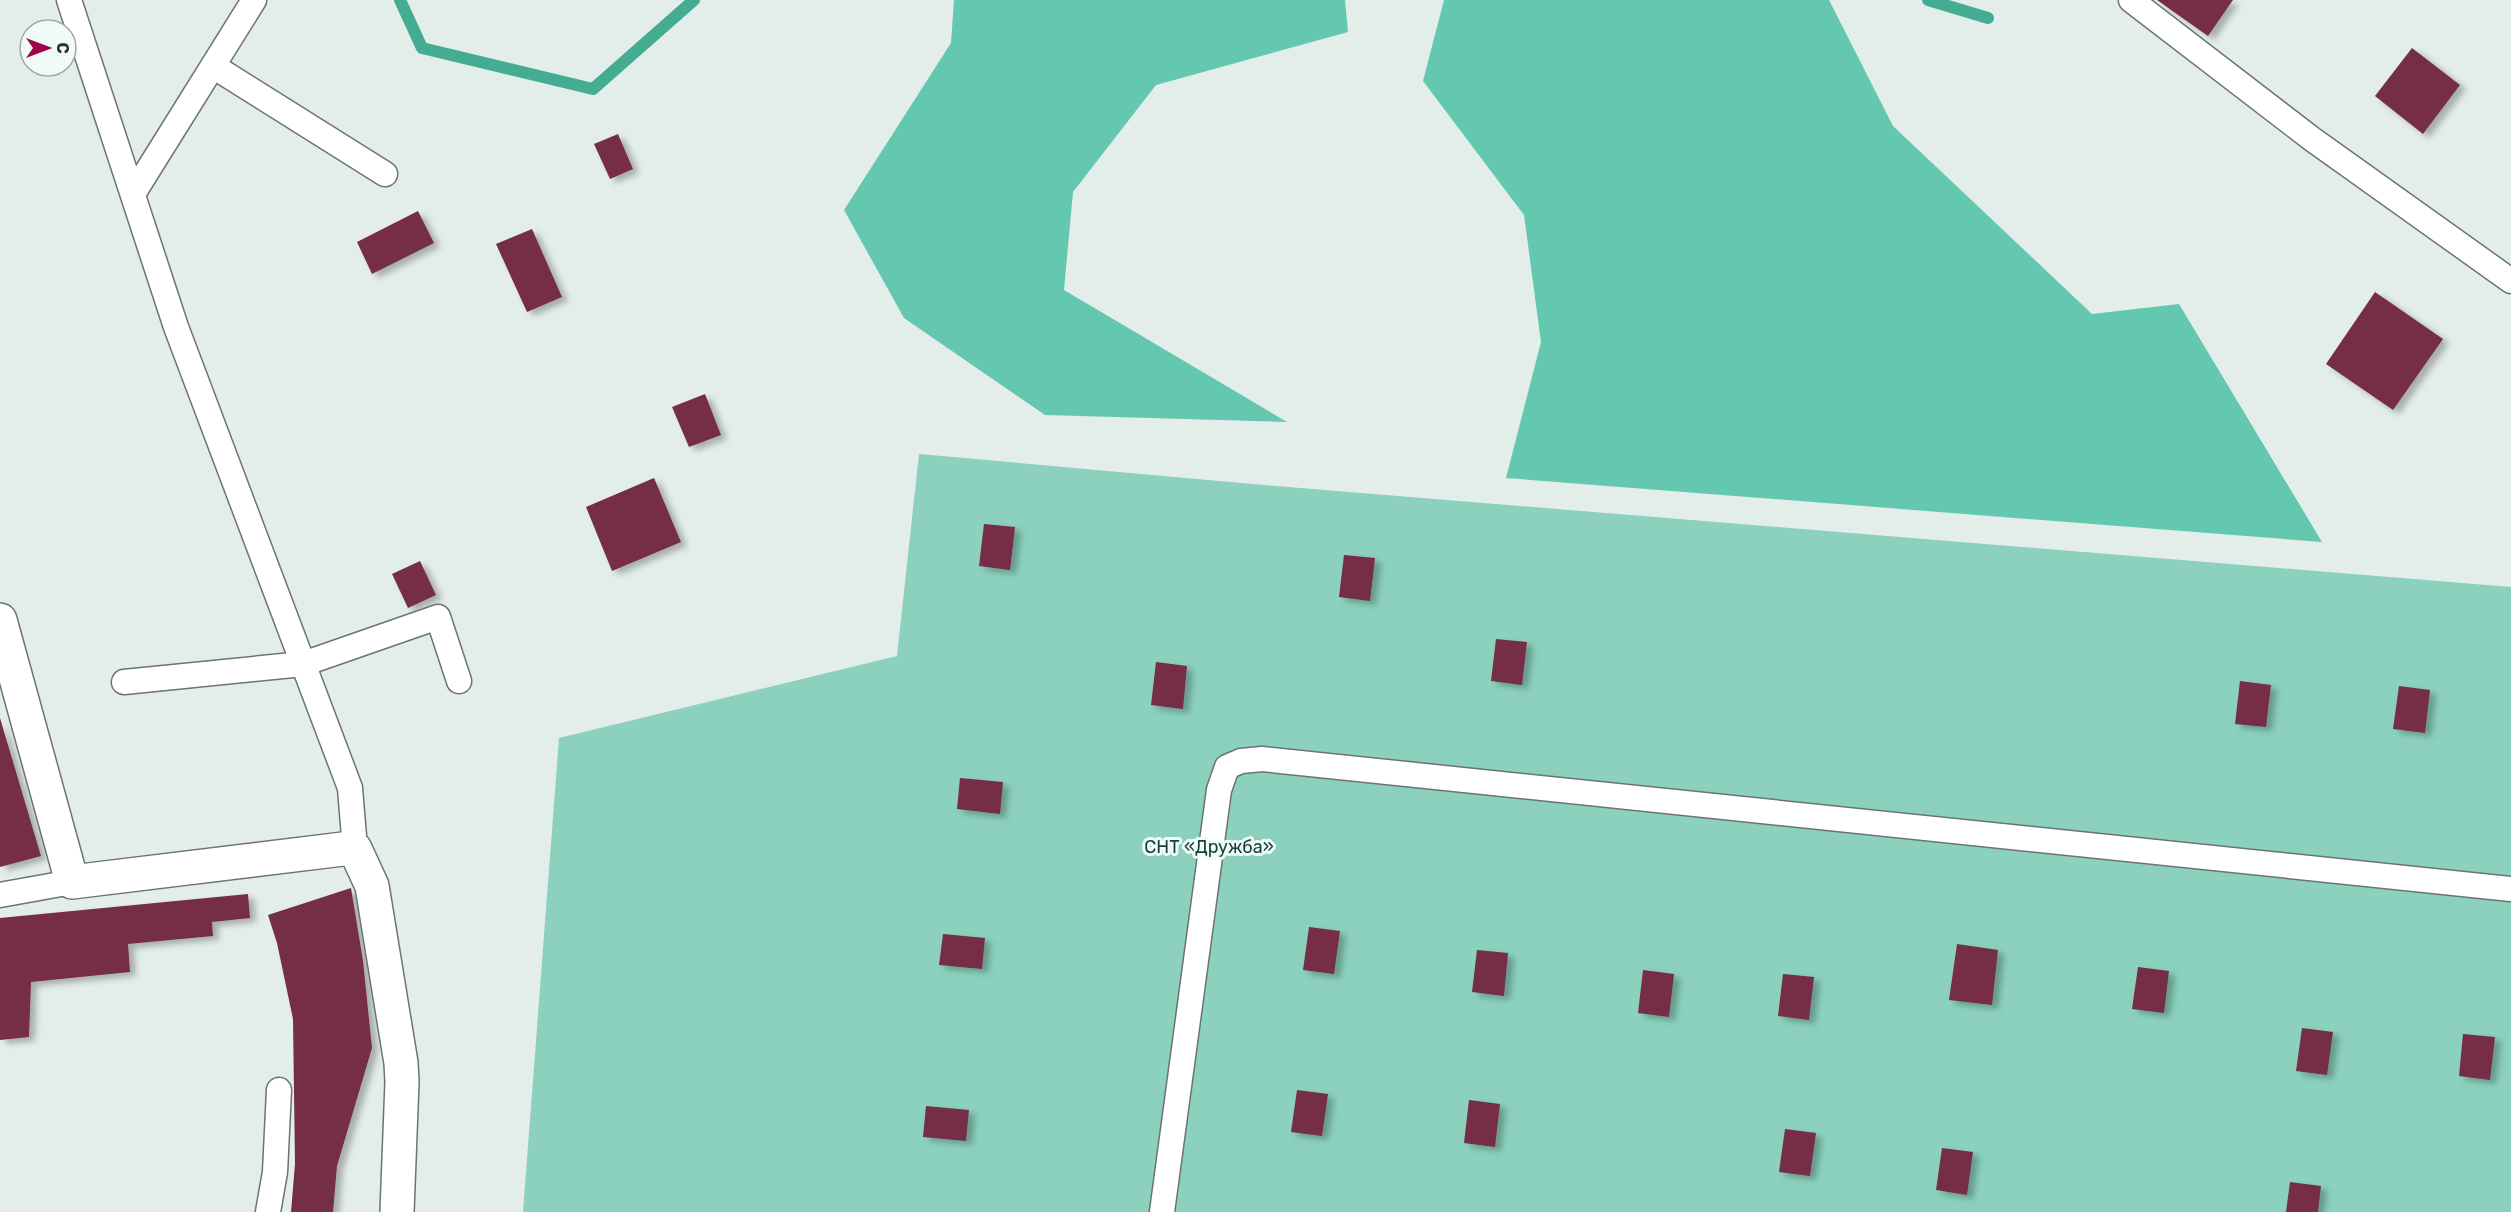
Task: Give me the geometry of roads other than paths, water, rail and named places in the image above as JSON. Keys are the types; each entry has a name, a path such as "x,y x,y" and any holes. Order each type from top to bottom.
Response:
{"street":[{"path":"0,620 72,882 356,849 372,886 401,1063 397,1212"}],"lane":[{"path":"69,0 176,327 350,788 356,849"},
{"path":"133,194 254,0"},
{"path":"2131,0 2313,139 2511,281"},
{"path":"213,66 385,174"},
{"path":"124,682 303,664 438,617 459,681"},
{"path":"1162,1212 1219,790 1227,767 1241,761 1262,759 2511,890"},
{"path":"0,895 72,882"},
{"path":"268,1212 275,1172 279,1090"}],"waterway":[{"path":"400,0 422,48 593,89 694,0"},
{"path":"1928,0 1988,18"}],"park label":[{"name":"СНТ «Дружба»","path":"1209,847"}]}
